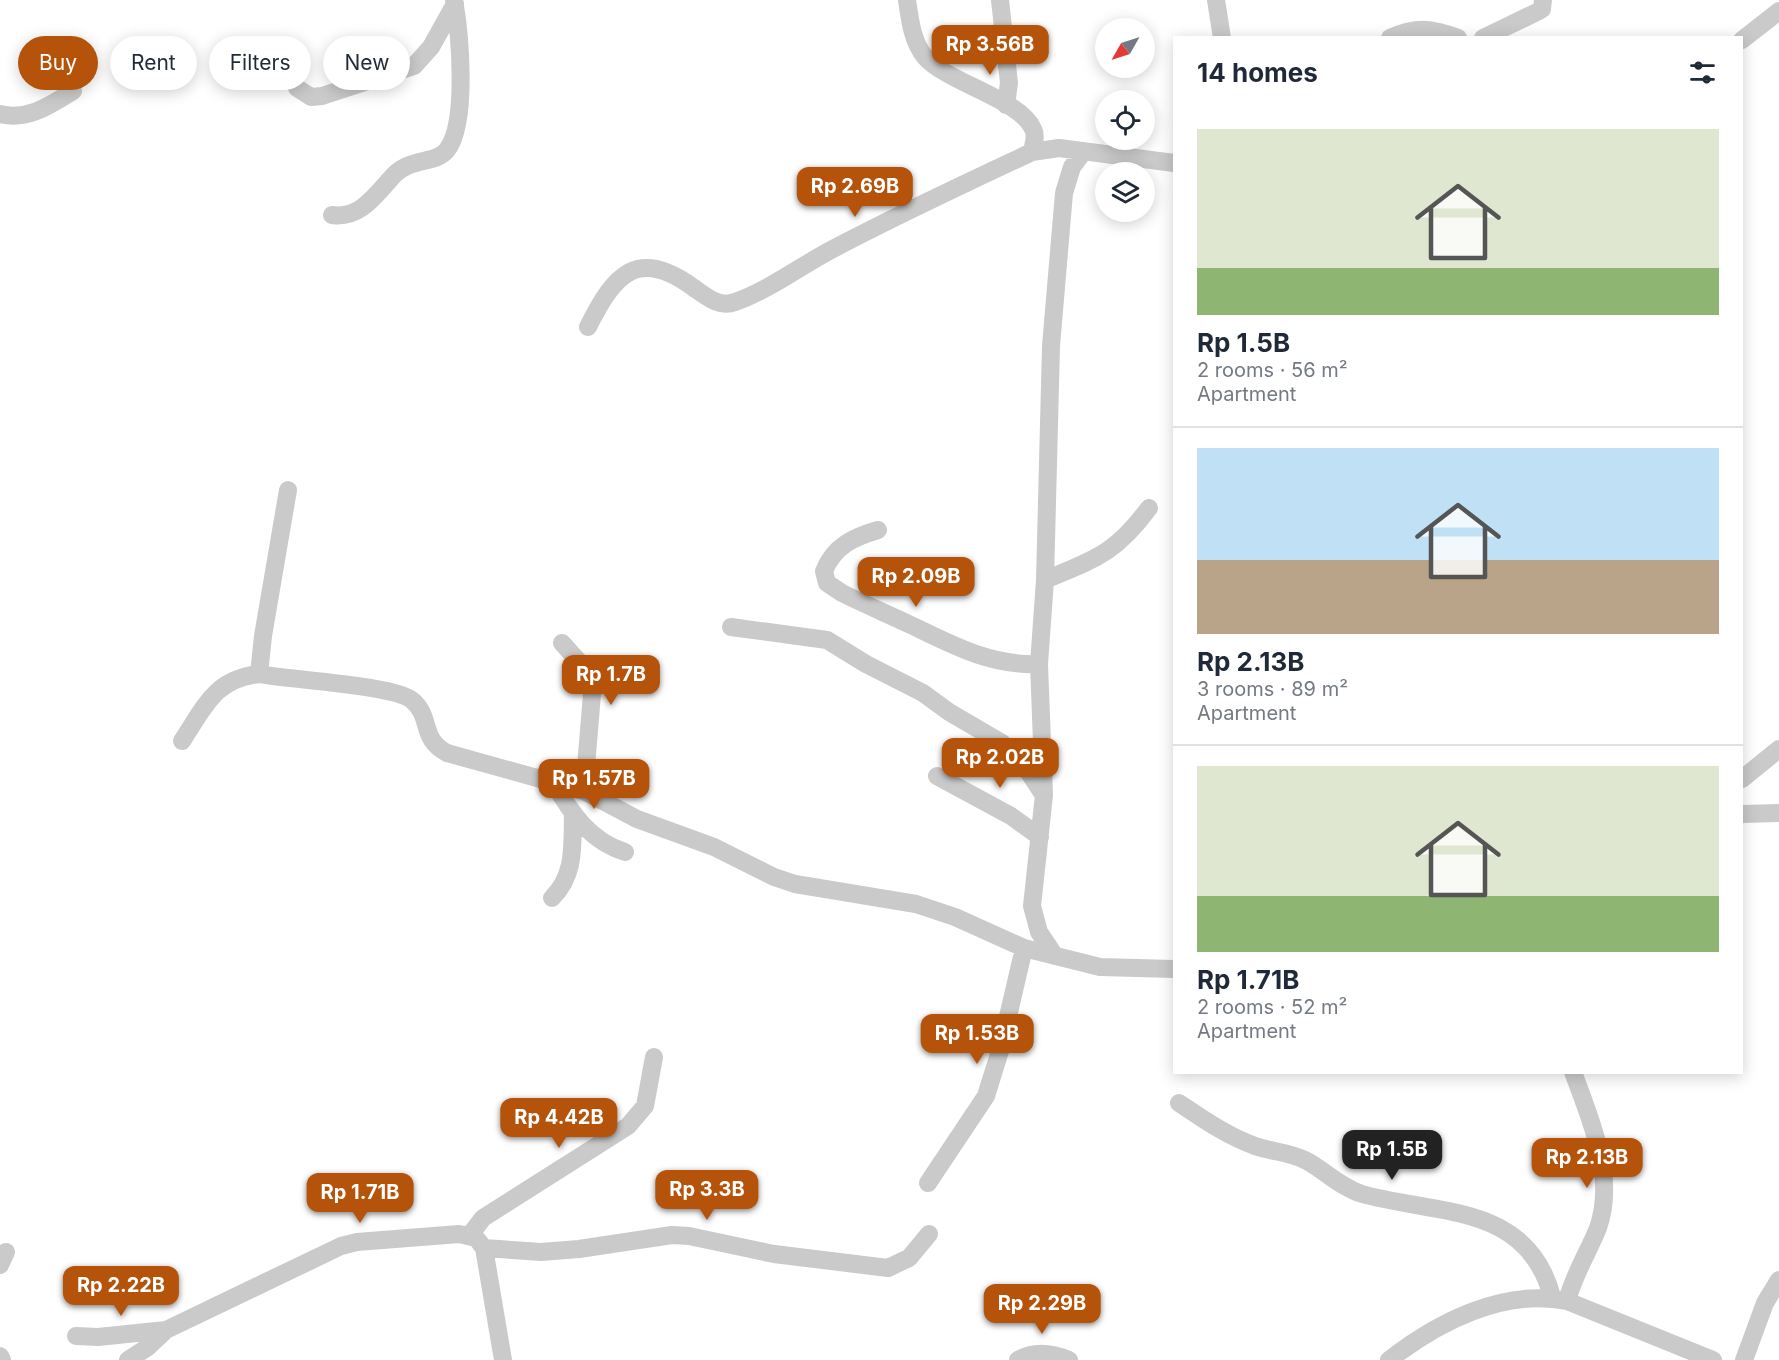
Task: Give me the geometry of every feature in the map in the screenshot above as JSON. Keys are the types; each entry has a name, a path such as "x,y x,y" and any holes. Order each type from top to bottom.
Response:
{"street":[{"path":"907,0 912,30 924,55 935,66 1006,105 1034,129 1032,152"},
{"path":"1000,0 1009,83 1006,105"},
{"path":"1216,0 1222,36"},
{"path":"1487,36 1542,9 1543,0"},
{"path":"300,90 311,97 322,96 414,66 431,47 454,2"},
{"path":"332,215 343,217 355,213 365,206 403,167 440,156 447,149 454,134 460,95 460,37 454,2"},
{"path":"1743,39 1779,11"},
{"path":"1396,36 1423,27 1452,36"},
{"path":"0,114 24,116 49,106 73,91"},
{"path":"588,327 613,284 623,274 636,268 668,273 686,282 714,302 734,303 840,245 1032,152 1059,148 1173,163"},
{"path":"1055,956 1039,932 1032,906 1044,795 1039,664 1045,580 1051,346 1064,193 1072,167 1084,151"},
{"path":"259,674 262,636 288,490"},
{"path":"1045,580 1097,558 1116,546 1130,534 1149,508"},
{"path":"878,530 855,537 836,551 824,571 827,583 842,593 964,651 1010,663 1039,664"},
{"path":"731,627 816,636 832,642 866,664 923,693 949,712 1002,743 1022,762 1044,795"},
{"path":"562,643 582,665 593,682 584,791"},
{"path":"182,741 222,687 239,677 259,674 370,687 406,696 419,708 429,739 438,748 473,761 584,791 637,819 714,847 774,877 795,884 916,904 965,921 1024,948 1055,956 1116,970 1173,969"},
{"path":"1743,779 1779,749"},
{"path":"937,776 1011,816 1040,837"},
{"path":"553,782 573,813 596,839 625,852"},
{"path":"552,898 560,890 570,870 573,813"},
{"path":"1743,814 1779,813"},
{"path":"928,1183 986,1096 1000,1051 1024,948"},
{"path":"470,1235 483,1218 609,1139 641,1113 648,1100 654,1057"},
{"path":"1560,1299 1572,1282 1597,1230 1606,1184 1598,1148 1574,1074"},
{"path":"1179,1103 1223,1131 1257,1147 1281,1150 1306,1160 1361,1193 1473,1217 1504,1228 1518,1239 1533,1257 1560,1299"},
{"path":"484,1248 541,1252 570,1250 672,1235 689,1236 774,1254 888,1268 901,1264 909,1258 929,1234"},
{"path":"128,1360 148,1347 166,1330 341,1246 357,1242 470,1235 480,1241 484,1248 503,1360"},
{"path":"1744,1360 1765,1304 1779,1280"},
{"path":"1389,1360 1441,1326 1480,1309 1508,1302 1560,1299 1713,1360"},
{"path":"76,1336 98,1337 166,1330"},
{"path":"1018,1360 1029,1354 1042,1353 1069,1360"},
{"path":"0,1356 2,1360"}]}
